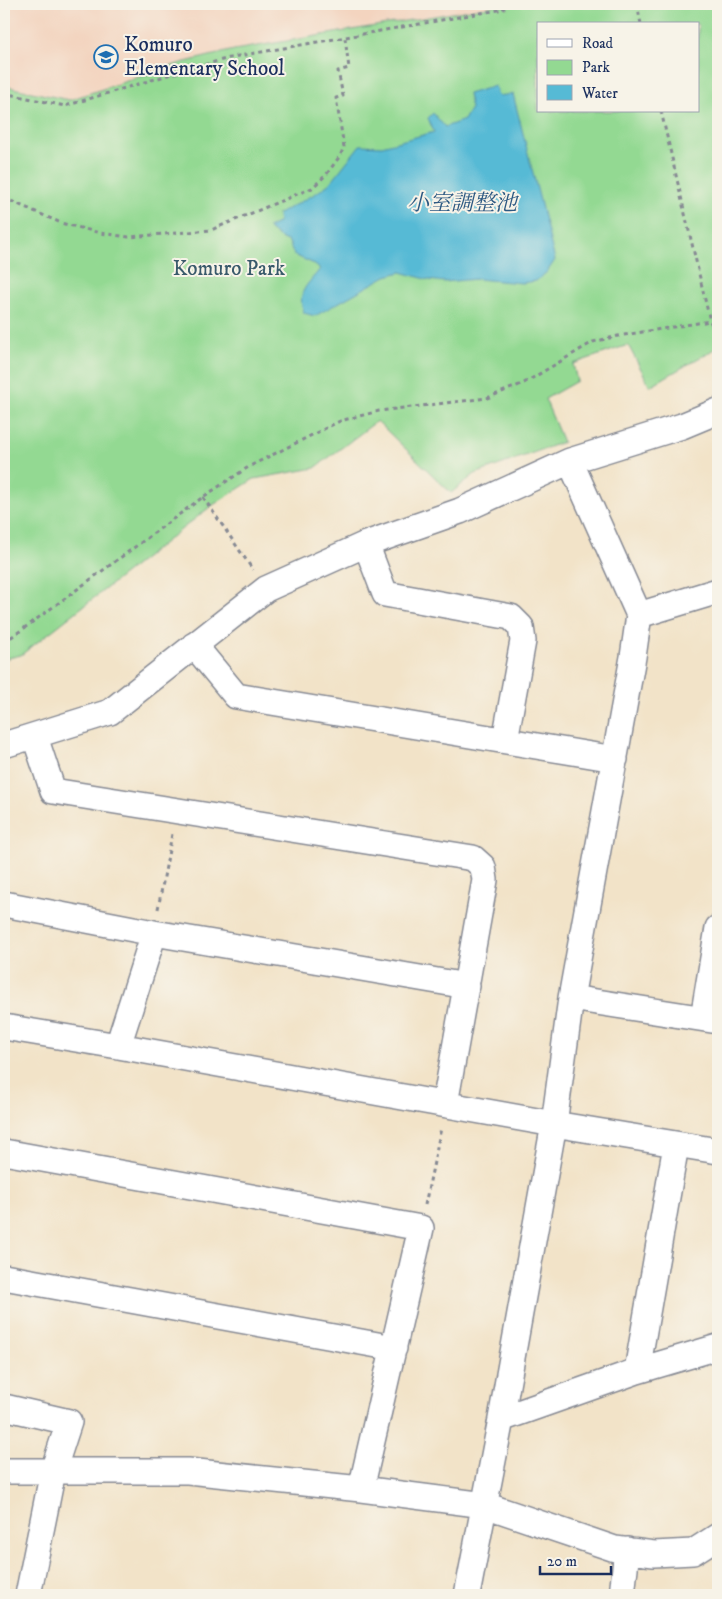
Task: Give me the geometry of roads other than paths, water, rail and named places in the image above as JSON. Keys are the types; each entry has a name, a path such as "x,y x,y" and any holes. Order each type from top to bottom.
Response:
{"street":[{"path":"4,745 110,712 266,589 366,544 460,511 570,461 682,426 718,411"},
{"path":"467,1595 554,1124 571,998 615,759 639,615 570,461"},
{"path":"366,544 385,594 511,617 521,627 523,641 505,740"},
{"path":"639,615 718,591"},
{"path":"194,645 236,696 615,759"},
{"path":"35,736 53,791 473,858 483,867 485,880 445,1104"},
{"path":"4,904 154,933 467,986"},
{"path":"571,998 710,1019 718,928"},
{"path":"118,1046 154,933"},
{"path":"4,1027 718,1151"},
{"path":"637,1371 676,1145"},
{"path":"4,1152 421,1228 361,1489"},
{"path":"4,1277 394,1348"},
{"path":"501,1419 637,1371 718,1347"},
{"path":"4,1407 69,1422 53,1471 28,1595"},
{"path":"4,1471 188,1471 361,1489 485,1505 614,1549 654,1554 693,1552 718,1536"},
{"path":"622,1595 627,1550"}],"water":[{"name":"小室調整池","path":"495,86 498,96 513,94 555,260 547,272 536,281 522,283 477,279 444,282 401,272 386,276 315,316 304,313 301,299 302,294 320,269 294,255 289,242 280,238 268,228 279,222 278,214 315,194 330,183 360,145 382,146 434,132 428,118 433,113 445,127 464,120 471,108 468,94"}],"place":[{"name":"Komuro Elementary School","path":"106,57"}],"park label":[{"name":"Komuro Park","path":"229,269"}]}
